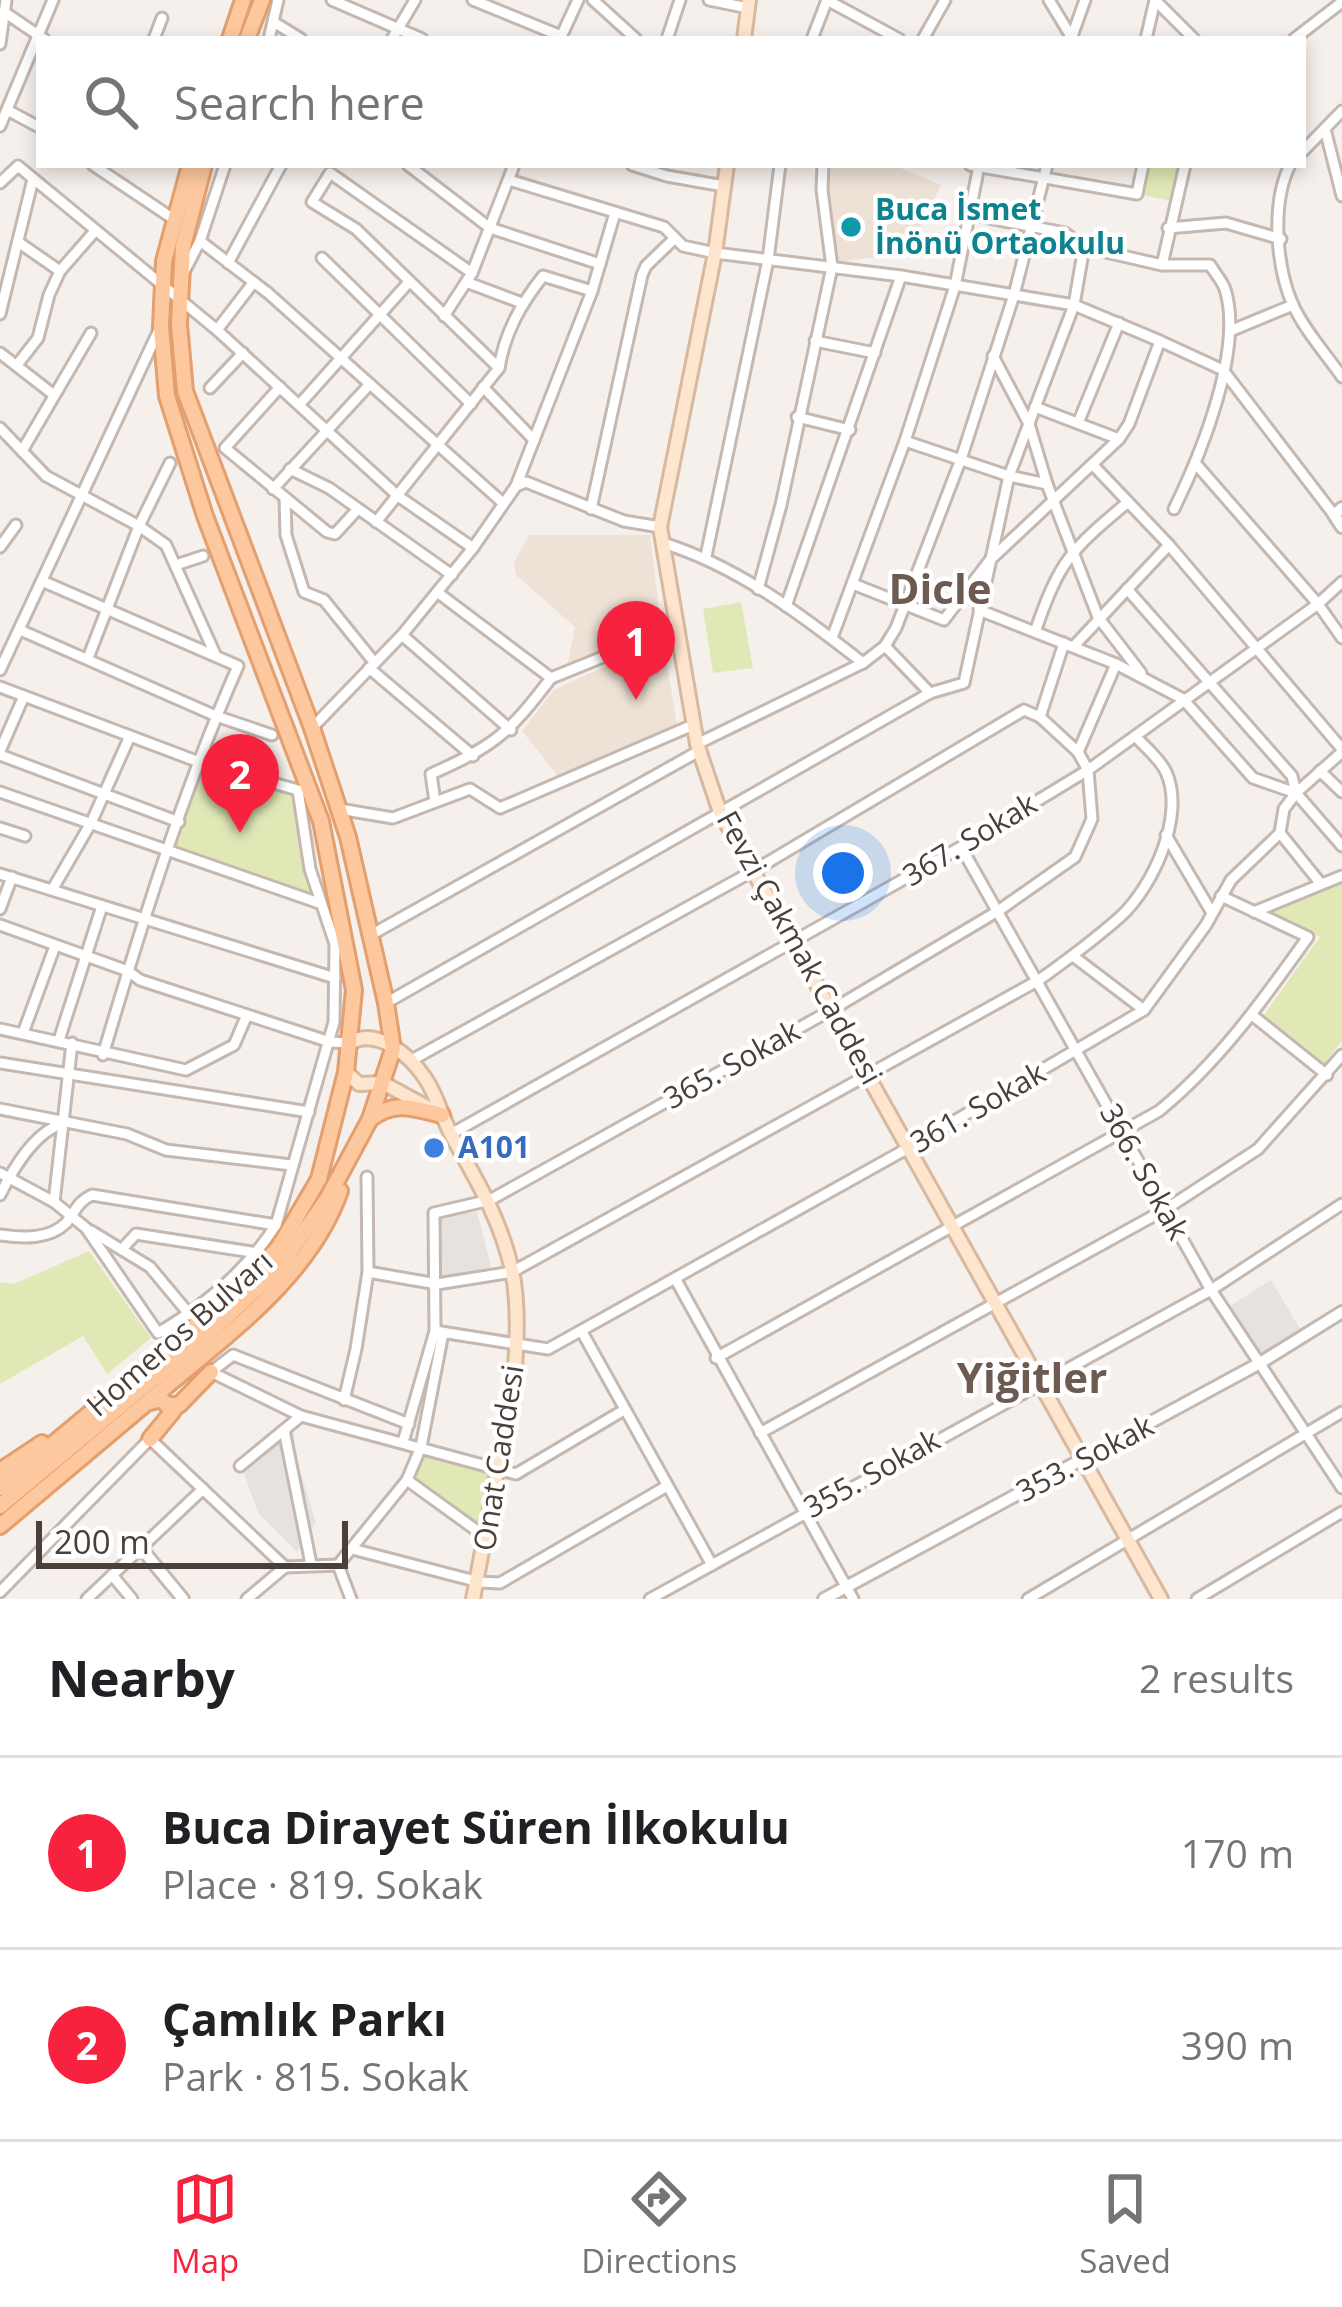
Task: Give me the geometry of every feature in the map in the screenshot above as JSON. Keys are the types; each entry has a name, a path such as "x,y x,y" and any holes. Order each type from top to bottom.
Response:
{"main road":[{"path":"248,36 262,0"},
{"path":"231,36 238,2"},
{"path":"744,36 749,4"},
{"name":"Homeros Bulvarı","path":"0,1488 250,1279 294,1228 320,1179 346,1072 354,990 321,821 205,517 167,396 161,327 164,261 189,168"},
{"path":"203,168 183,246 180,280 184,391 339,809 360,885 393,1049"},
{"name":"Fevzi Çakmak Caddesi","path":"727,168 715,253 660,527 698,748 720,812 1161,1599"},
{"path":"298,759 298,790"},
{"path":"335,944 340,906"},
{"name":"Onat Caddesi","path":"350,1043 373,1036 410,1060 426,1078 490,1200 512,1272 518,1345 500,1469 472,1599"},
{"name":"Homeros Bulvarı","path":"0,1506 278,1269 318,1213 370,1119 393,1049"},
{"path":"346,1072 359,1084 383,1084 442,1115"},
{"path":"370,1119 398,1105 442,1115"},
{"path":"0,1526 238,1325 298,1262 325,1224 355,1147"},
{"path":"146,1404 161,1400 178,1406 211,1372"},
{"path":"150,1439 170,1418 170,1405"},
{"path":"0,1472 92,1412"}],"street":[{"path":"0,44 6,0"},
{"path":"41,36 53,0"},
{"path":"270,36 278,0"},
{"path":"332,0 395,34 415,0"},
{"path":"473,0 556,36"},
{"path":"562,36 578,0"},
{"path":"592,0 633,36"},
{"path":"668,36 680,0"},
{"path":"709,0 749,4"},
{"path":"813,36 827,0 893,36"},
{"path":"925,36 945,0"},
{"path":"1049,0 1070,36"},
{"path":"1072,36 1084,0"},
{"path":"1147,36 1155,0"},
{"path":"1155,0 1191,36"},
{"path":"1298,36 1342,2"},
{"path":"7,14 37,36"},
{"path":"155,36 161,18"},
{"path":"275,23 296,36"},
{"path":"0,126 36,47"},
{"path":"9,111 36,125"},
{"path":"1306,148 1342,111"},
{"path":"1324,129 1342,196"},
{"path":"0,183 18,166 217,330 398,496 472,548"},
{"path":"98,168 175,220"},
{"path":"180,280 200,241 225,168"},
{"path":"228,263 279,168"},
{"path":"412,168 490,227 600,265"},
{"path":"642,168 724,186"},
{"path":"706,556 768,260 780,168"},
{"path":"758,589 782,505 832,266 823,168"},
{"path":"832,638 905,442 955,286 975,168"},
{"path":"1003,168 1046,171 1137,194 1142,168"},
{"path":"1162,265 1184,168"},
{"path":"1288,168 1281,183 1285,280 1293,305 1342,377"},
{"path":"443,316 469,278 510,170 615,213 664,227 682,246 1074,305 1119,323 1223,370 1338,512 1342,526"},
{"path":"369,936 885,646 961,459 1014,295 1046,171"},
{"path":"499,368 356,229 312,202 330,173 469,278 522,303"},
{"path":"0,314 33,179"},
{"path":"312,728 402,635 516,486 592,291 615,213"},
{"path":"968,214 1065,233 1084,247 1162,265 1210,265 1225,287 1230,331 1196,464 1174,508"},
{"path":"1168,228 1226,223 1281,239"},
{"path":"17,365 38,338 60,271 95,231"},
{"path":"591,509 642,275 674,238"},
{"path":"200,241 503,503"},
{"path":"18,242 60,271"},
{"path":"386,1003 930,693 964,683 1009,476 1074,305 1084,247"},
{"path":"322,258 471,404"},
{"path":"376,522 499,368 502,346 522,303 543,276 592,291"},
{"path":"786,606 901,276"},
{"path":"299,405 409,282"},
{"path":"217,330 254,283"},
{"path":"1230,331 1293,305"},
{"path":"1078,423 1119,323"},
{"path":"0,670 161,327"},
{"path":"22,451 91,333"},
{"path":"815,341 875,353"},
{"path":"854,584 944,620 990,560 1120,439 1160,341"},
{"path":"0,353 54,395"},
{"path":"210,388 243,353"},
{"path":"993,356 1029,424 1098,617 1145,677"},
{"path":"273,489 370,384"},
{"path":"280,387 225,448 334,534 358,509"},
{"path":"483,387 534,440"},
{"path":"1035,407 1120,439"},
{"path":"797,417 850,430"},
{"path":"0,428 46,476 166,545 216,656"},
{"path":"905,442 1047,484"},
{"path":"88,658 139,526 170,463"},
{"path":"1196,464 1342,638"},
{"path":"1094,465 1169,544 1342,751"},
{"path":"290,469 452,574"},
{"path":"516,486 526,482 624,521 660,527"},
{"path":"285,499 286,535 304,592 324,600 372,665 473,756"},
{"path":"1035,632 1048,594 1072,550 1128,502"},
{"path":"0,547 16,525"},
{"path":"663,543 706,556 786,606 862,663"},
{"path":"1040,717 1069,645 1169,544"},
{"path":"176,565 202,556"},
{"path":"42,581 238,666 144,919 103,1055"},
{"name":"367. Sokak","path":"451,1133 961,847 1088,770 1342,582"},
{"path":"1127,590 1292,776 1295,793"},
{"path":"437,592 551,678"},
{"path":"980,610 1116,664 1183,699 1253,778 1295,793 1342,846"},
{"path":"435,802 431,774 473,756 511,730 551,678 677,627"},
{"path":"20,631 216,716 272,735"},
{"path":"402,635 511,730"},
{"path":"885,646 930,693"},
{"path":"1078,752 1116,664"},
{"path":"0,687 199,762 298,790 310,869 335,944 330,1042 276,1225 258,1253 190,1315 158,1333 86,1228 54,1202 4,1176"},
{"path":"24,696 1,747 104,795 178,822"},
{"path":"410,1060 753,871 1024,710 1040,717 1078,752 1088,770"},
{"path":"339,809 393,818 470,789 500,808 693,724"},
{"path":"52,890 91,824 130,736"},
{"path":"368,1272 437,1284 512,1272 1039,980 1122,915 1138,896 1166,835 1173,802 1171,786 1165,768 1136,737"},
{"name":"361. Sokak","path":"439,1332 548,1349 1144,1010 1231,880 1280,833 1284,809 1295,793 1342,751"},
{"name":"365. Sokak","path":"437,1284 434,1213 490,1200 833,1009 998,911 1075,857 1092,819 1088,770"},
{"path":"1320,771 1342,793"},
{"path":"0,792 319,903"},
{"path":"0,828 25,836"},
{"path":"1280,833 1321,884"},
{"path":"1166,835 1212,913"},
{"name":"366. Sokak","path":"961,847 1211,1290 1342,1488"},
{"path":"0,874 335,978"},
{"path":"1254,912 1342,876"},
{"path":"0,909 12,877"},
{"path":"716,1358 1159,1111 1194,1083 1252,1016 1309,937 1221,896"},
{"path":"59,1040 103,906"},
{"path":"0,925 128,971 140,980 330,1042 350,1043"},
{"path":"22,1034 55,946"},
{"path":"1073,956 1144,1010"},
{"path":"0,1029 186,1070 233,1045 247,1015"},
{"path":"1252,1016 1327,1075"},
{"path":"54,1202 72,1043"},
{"path":"760,1433 1166,1209 1258,1149 1342,1054"},
{"path":"325,1062 346,1072"},
{"path":"0,1063 309,1112"},
{"path":"0,1109 127,1134 166,1150 291,1165"},
{"path":"0,1195 4,1176 42,1136 64,1124"},
{"path":"344,1400 368,1272 367,1177"},
{"path":"0,1235 37,1237 62,1227 80,1200 92,1195 276,1225"},
{"name":"355. Sokak","path":"650,1599 1211,1290 1342,1204"},
{"path":"86,1228 150,1267 190,1315"},
{"path":"122,1249 136,1234 258,1253"},
{"path":"676,1280 849,1593"},
{"path":"247,1599 285,1567 338,1564 407,1480 422,1447 439,1332 437,1284"},
{"name":"353. Sokak","path":"824,1599 849,1593 1260,1363 1342,1312"},
{"path":"403,1442 439,1332"},
{"path":"582,1332 712,1565"},
{"path":"409,1424 233,1355 211,1372 301,1416 516,1474 624,1410"},
{"path":"1028,1599 1342,1412"},
{"path":"240,1466 301,1416"},
{"path":"284,1430 311,1564"},
{"path":"0,1592 150,1439 285,1567"},
{"path":"407,1480 487,1538"},
{"path":"352,1549 478,1582 500,1583 667,1486"},
{"path":"86,1599 203,1489"},
{"path":"1197,1599 1342,1512"},
{"path":"141,1548 183,1599"},
{"path":"338,1564 351,1599"},
{"path":"112,1575 132,1599"}],"shaded area":[{"path":"828,168 900,168 941,185 908,253 838,262 825,186"},
{"path":"529,535 650,535 661,627 567,667 575,627 516,575 514,563"},
{"path":"663,639 677,726 558,776 522,731 554,690"},
{"path":"477,1212 492,1271 440,1278 437,1216"},
{"path":"1271,1280 1303,1334 1263,1358 1230,1306"},
{"path":"293,1427 297,1461 316,1523 297,1552 258,1513 243,1470"}],"green space":[{"path":"1142,168 1184,168 1176,202 1137,194"},
{"path":"741,602 753,668 713,673 703,609"},
{"path":"199,762 298,790 319,903 168,852"},
{"path":"1342,881 1342,1040 1323,1066 1263,1016 1320,937 1267,914"},
{"path":"89,1251 151,1338 107,1374 83,1336 0,1384 0,1282 14,1284"},
{"path":"422,1452 492,1474 478,1527 409,1478"}],"place":[{"name":"Buca İsmet İnönü Ortaokulu","path":"851,227"},
{"name":"Buca Dirayet Süren İlkokulu","path":"636,700"},
{"name":"Çamlık Parkı","path":"240,833"},
{"name":"A101","path":"434,1148"}],"district":[{"name":"Dicle","path":"940,589"},
{"name":"Yiğitler","path":"1032,1378"}]}
